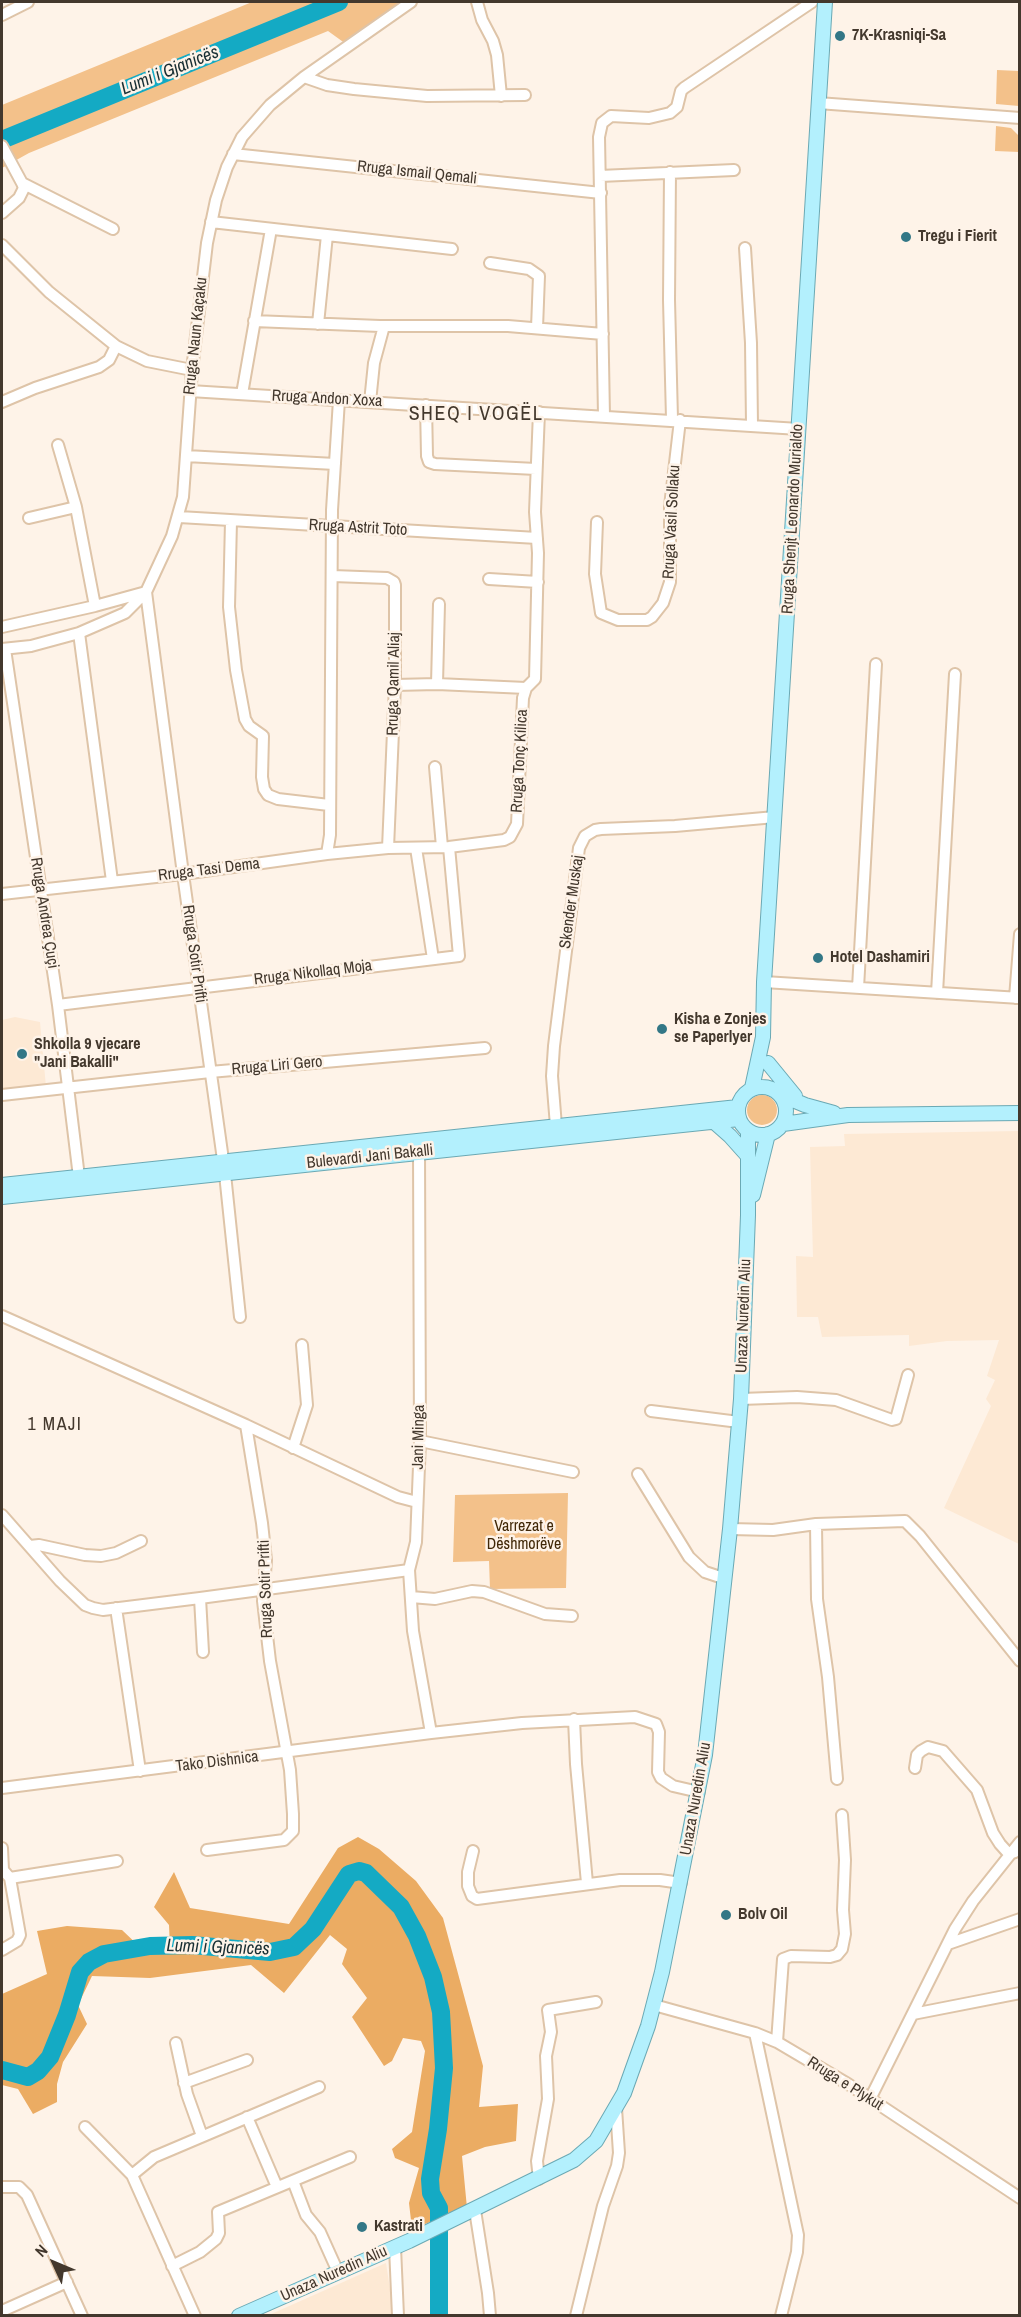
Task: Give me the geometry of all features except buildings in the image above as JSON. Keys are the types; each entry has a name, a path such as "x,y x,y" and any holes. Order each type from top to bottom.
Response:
{"main road":[{"name":"Rruga Shenjt Leonardo Murialdo","path":"752,1088 763,1037 825,2"},
{"name":"Rruga Shenjt Leonardo Murialdo","path":"763,1037 768,1063 778,1093"},
{"path":"768,1063 789,1091 805,1105"},
{"path":"778,1093 786,1109 783,1124 768,1134 759,1135 748,1131 739,1113 742,1097 752,1088 763,1086 805,1105 848,1115"},
{"name":"Bulevardi Jani Bakalli","path":"419,1146 556,1126 739,1113"},
{"name":"Bulevardi Jani Bakalli","path":"2,1197 224,1168 419,1146 713,1121 739,1113"},
{"path":"783,1124 848,1115 1020,1113"},
{"path":"713,1121 747,1155"},
{"name":"Unaza Nuredin Aliu","path":"239,2316 410,2241 574,2160 596,2141 616,2108 632,2074 654,2006 681,1883 705,1755 730,1529 741,1399 748,1215 748,1131"},
{"name":"Unaza Nuredin Aliu","path":"748,1215 768,1134"},
{"name":"Bulevardi Jani Bakalli","path":"2,1185 80,1177 224,1168"}],"street":[{"path":"2,15 28,2"},
{"name":"Rruga Naun Kaçaku","path":"3,649 31,646 79,633 125,613 146,592 179,517 184,488 192,370 211,222 218,192 234,154 248,129 270,105 304,77 411,2"},
{"path":"477,2 497,55 501,96"},
{"path":"604,416 600,128 605,119 617,116 658,117 670,113 676,107 684,87 812,2"},
{"path":"304,77 327,85 379,92 447,97 525,95"},
{"path":"818,103 1020,118"},
{"path":"2,146 24,188 19,198 2,213"},
{"name":"Rruga Ismail Qemali","path":"234,154 601,193"},
{"path":"600,176 734,170"},
{"name":"Rruga Vasil Sollaku","path":"597,522 595,574 601,613 618,620 647,620 663,603 670,582 670,506 676,420 669,300 670,172"},
{"path":"20,179 113,229"},
{"path":"211,222 452,249"},
{"path":"242,394 272,229"},
{"path":"318,324 327,235"},
{"path":"2,245 49,292 116,346 147,361 192,370"},
{"path":"745,248 751,343 752,425"},
{"path":"490,263 529,269 539,276 537,328"},
{"path":"254,321 384,326 482,325 603,334"},
{"path":"370,402 374,363 384,326"},
{"path":"2,402 35,388 99,367 109,360 116,346"},
{"name":"Rruga Andon Xoxa","path":"190,391 798,429"},
{"path":"327,854 330,835 332,526 339,400"},
{"path":"426,405 429,462 536,469"},
{"name":"Rruga Tonç Kilica","path":"445,847 504,840 514,831 517,824 523,698 526,688 535,679 536,469 539,412"},
{"path":"58,445 76,507 95,606"},
{"path":"186,456 335,464"},
{"path":"29,518 76,507"},
{"name":"Rruga Astrit Toto","path":"179,517 537,538"},
{"path":"231,521 228,585 236,670 245,719 249,726 263,736 264,789 268,795 278,799 329,805"},
{"name":"Rruga Qamil Aliaj","path":"333,576 387,578 394,582 395,685 388,848"},
{"path":"489,579 537,582"},
{"path":"2,627 146,592"},
{"name":"Rruga Sotir Prifti","path":"146,592 224,1168 240,1317"},
{"path":"437,684 439,604"},
{"path":"79,633 112,881"},
{"name":"Rruga Andrea Çuçi","path":"3,649 58,1005 80,1177"},
{"path":"858,988 876,664"},
{"path":"937,993 956,674"},
{"path":"395,685 437,684 526,688"},
{"path":"435,767 445,847"},
{"name":"Skender Muskaj","path":"556,1126 552,1076 554,1046 579,848 585,836 601,829 675,826 775,817"},
{"name":"Rruga Tasi Dema","path":"2,894 183,874 327,854 388,848 445,847"},
{"name":"Rruga Nikollaq Moja","path":"58,1005 459,956 445,847"},
{"path":"416,848 432,959"},
{"path":"765,982 1017,998 1020,934"},
{"name":"Rruga Liri Gero","path":"2,1095 210,1072 485,1048"},
{"name":"Jani Minga","path":"419,1146 420,1441 416,1542 409,1570 413,1631 431,1733"},
{"path":"2,1316 246,1425 398,1497 417,1502"},
{"path":"292,1448 307,1405 302,1345"},
{"path":"741,1399 819,1398 844,1403 892,1420 896,1419 908,1375"},
{"path":"651,1411 739,1422"},
{"name":"Rruga Sotir Prifti","path":"207,1850 280,1841 288,1838 292,1831 293,1814 287,1753 270,1661 263,1601 267,1576 264,1541 246,1425"},
{"path":"420,1441 573,1472"},
{"path":"638,1474 689,1557 705,1572 723,1578"},
{"path":"2,1515 60,1581 85,1605 103,1610 409,1570"},
{"path":"730,1529 773,1530 816,1524 899,1520 910,1525 1020,1661"},
{"path":"816,1524 817,1599 828,1677 837,1779"},
{"path":"30,1546 39,1545 85,1555 101,1556 116,1553 141,1541"},
{"path":"411,1597 435,1599 472,1591 484,1592 545,1614 572,1616"},
{"path":"200,1598 203,1652"},
{"path":"116,1608 140,1771"},
{"name":"Tako Dishnica","path":"2,1788 431,1733 522,1723 635,1717 656,1724 659,1732 658,1762 661,1778 673,1786 699,1792"},
{"path":"574,1719 587,1883"},
{"path":"915,1768 917,1755 928,1747 943,1750 977,1790 993,1833 1014,1852"},
{"path":"777,2042 783,1959 791,1956 834,1957 841,1952 845,1860 842,1815"},
{"path":"870,2099 948,1944 973,1901 1020,1842"},
{"path":"2,1848 5,1874 20,1935 17,1941 2,1950"},
{"path":"473,1851 468,1872 468,1886 469,1892 477,1899 587,1883 641,1879 681,1883"},
{"path":"5,1874 117,1861"},
{"path":"948,1944 1020,1920"},
{"path":"913,2014 1020,1993"},
{"path":"539,2179 537,2161 548,2099 546,2056 551,2032 548,2010 596,2002"},
{"name":"Rruga e Plykut","path":"654,2006 755,2033 777,2042 870,2099 1020,2198"},
{"path":"755,2033 798,2235 797,2252 781,2316"},
{"path":"176,2043 184,2083 202,2136"},
{"path":"184,2083 247,2060"},
{"path":"132,2175 154,2157 319,2087"},
{"path":"576,2316 603,2206 617,2166 619,2153 616,2108"},
{"path":"247,2117 276,2187"},
{"path":"85,2127 132,2175 195,2316"},
{"path":"172,2266 200,2252 216,2240 219,2233 218,2212 350,2157"},
{"path":"293,2181 306,2215 320,2232 338,2272"},
{"path":"2,2187 13,2185 19,2187 27,2195 82,2316"},
{"path":"472,2212 488,2292 489,2316"},
{"name":"Unaza Nuredin Aliu","path":"395,2247 398,2316"},
{"path":"2,2310 67,2282"}],"shaded area":[{"name":"Shkolla 9 vjecare \"Jani Bakalli\"","path":"15,1017 40,1022 46,1087 2,1091 2,1020"},
{"path":"1020,1131 1019,1544 944,1508 991,1406 986,1399 995,1380 987,1376 999,1340 947,1341 909,1346 909,1335 822,1337 818,1317 797,1317 796,1256 813,1257 810,1147 845,1146 844,1134"},
{"path":"358,1837 379,1849 416,1881 443,1918 483,2066 479,2107 518,2104 516,2141 485,2147 462,2156 467,2208 412,2229 409,2203 419,2168 395,2158 392,2149 412,2132 425,2051 421,2041 403,2038 392,2061 384,2066 352,2017 367,1998 342,1964 347,1949 330,1935 284,1993 251,1965 150,1978 92,1976 78,2005 87,2024 63,2062 57,2084 57,2102 33,2114 18,2089 2,2085 2,1994 47,1974 37,1931 67,1926 122,1930 142,1949 170,1948 169,1925 154,1907 174,1872 190,1908 289,1924 338,1848"},
{"path":"386,2263 394,2315 269,2315"}],"green space":[{"path":"252,2 405,2 346,44 328,31 29,153 2,168 2,105"},
{"path":"997,70 1019,71 1019,106 996,104"},
{"path":"996,126 1011,128 1019,136 1019,152 995,151"},
{"path":"762,1095 773,1099 777,1110 773,1121 762,1125 751,1121 747,1110 751,1099"},
{"name":"Varrezat e Dëshmorëve","path":"568,1493 566,1588 490,1589 489,1561 453,1562 455,1495"}],"waterway":[{"name":"Lumi i Gjanicës","path":"2,140 339,2"},
{"name":"Lumi i Gjanicës","path":"2,2070 28,2077 38,2071 50,2057 67,2015 80,1972 89,1962 104,1954 150,1946 192,1945 270,1952 294,1947 313,1929 349,1874 359,1871 366,1873 401,1907 417,1936 433,1977 441,2012 444,2068 430,2179 431,2193 439,2208 439,2316"}],"place":[{"name":"7K-Krasniqi-Sa","path":"840,36"},
{"name":"Tregu i Fierit","path":"906,237"},
{"name":"Hotel Dashamiri","path":"818,958"},
{"name":"Kisha e Zonjes se Paperlyer","path":"662,1029"},
{"name":"Shkolla 9 vjecare \"Jani Bakalli\"","path":"22,1054"},
{"name":"Bolv Oil","path":"726,1915"},
{"name":"Kastrati","path":"362,2227"}],"district":[{"name":"SHEQ I VOGËL","path":"476,415"},
{"name":"1 MAJI","path":"55,1425"}]}
